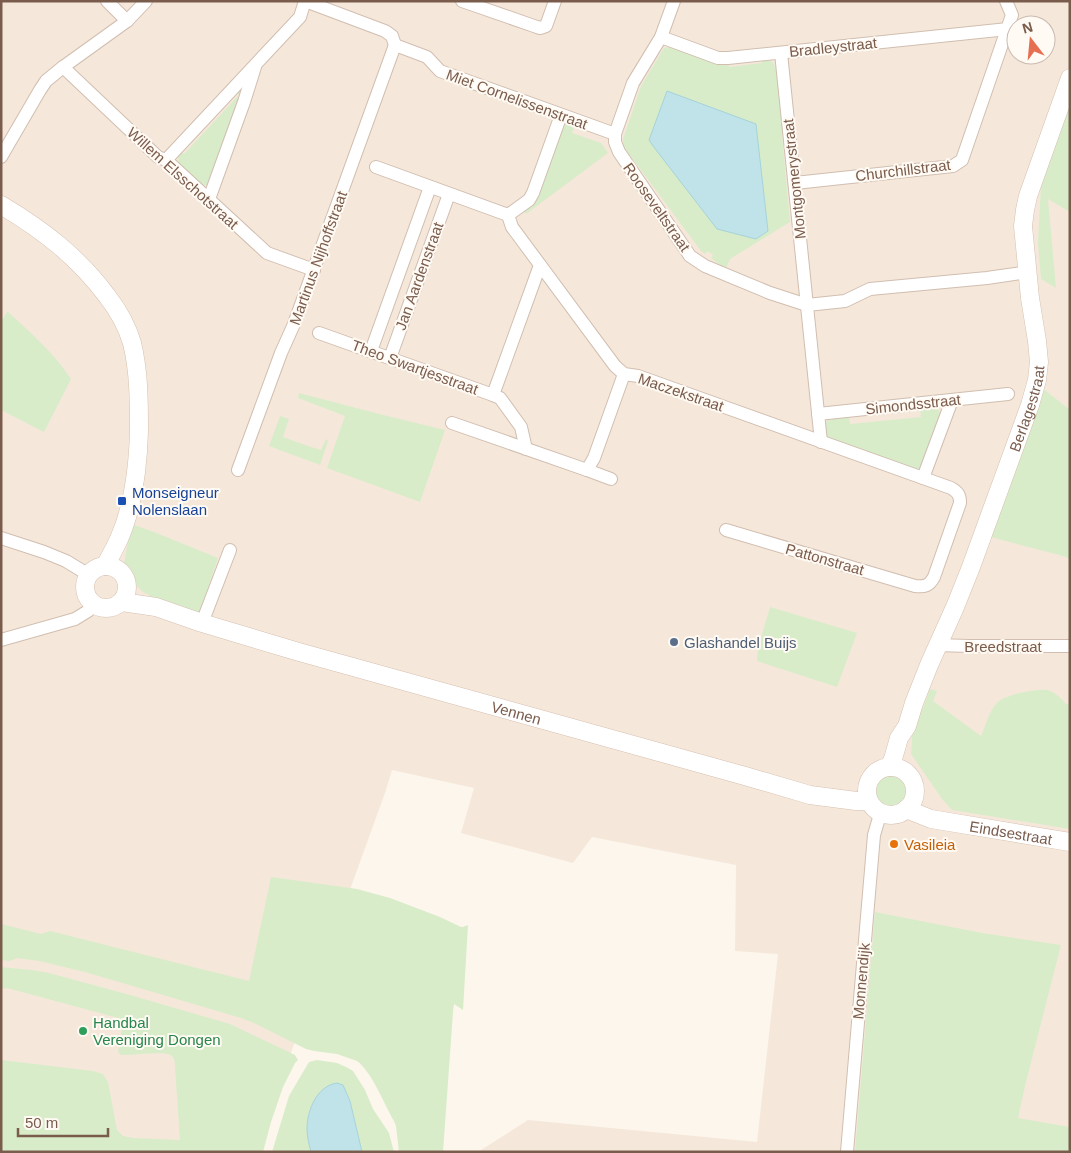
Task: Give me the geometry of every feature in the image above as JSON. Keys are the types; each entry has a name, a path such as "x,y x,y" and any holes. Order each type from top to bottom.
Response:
{"street":[{"path":"107,1 128,21"},
{"path":"1,158 46,81 128,21 146,1"},
{"path":"166,160 300,17 305,1 385,31 392,36 395,45"},
{"path":"462,1 540,28 546,26 556,1"},
{"path":"615,134 633,82 661,38 674,1"},
{"name":"Churchillstraat","path":"1006,1 1012,15"},
{"name":"Bradleystraat","path":"661,38 718,58 728,58 1006,29"},
{"name":"Churchillstraat","path":"795,183 953,166 962,160 1006,35"},
{"name":"Miet Cornelissenstraat","path":"395,45 427,58 440,71 615,134"},
{"name":"Martinus Nijhoffstraat","path":"238,470 281,353 290,335 395,45"},
{"name":"Montgomerystraat","path":"781,53 807,305"},
{"path":"209,199 256,64"},
{"name":"Willem Elsschotstraat","path":"64,67 158,157 166,160 267,253 314,270"},
{"name":"Berlagestraat","path":"896,769 893,759 899,738 907,726 937,645 971,567 1030,405 1037,380 1039,362 1023,226 1028,196 1070,78"},
{"path":"376,168 508,215 529,200 533,193 561,115"},
{"name":"Rooseveltstraat","path":"615,134 614,142 619,152 690,256 705,266 770,293 807,305 845,301 870,288 987,278 1028,272"},
{"name":"Jan Aardenstraat","path":"371,352 430,187"},
{"name":"Jan Aardenstraat","path":"390,358 449,194"},
{"path":"1,205 48,236 80,264 112,302 132,342 138,376 138,449 130,510 112,568"},
{"name":"Maczekstraat","path":"508,215 512,227 616,366 624,374 638,376 957,491 960,496 960,503 934,577 930,584 924,587"},
{"name":"Theo Swartjesstraat","path":"319,333 494,396 540,265"},
{"path":"807,305 821,442"},
{"path":"587,470 594,458 624,374"},
{"name":"Simondsstraat","path":"818,414 1008,394"},
{"path":"494,396 500,398 521,427 526,449"},
{"path":"923,478 952,400"},
{"path":"452,423 611,479"},
{"name":"Pattonstraat","path":"726,530 915,586 924,587"},
{"path":"1,538 66,561 89,575"},
{"path":"202,623 230,550"},
{"path":"97,568 112,568 126,579 125,595 117,606 101,608 94,605 88,599 85,592 86,582 89,575 97,568"},
{"name":"Vennen","path":"125,595 202,623 299,652 810,795 874,806"},
{"path":"1,640 75,618 88,611 94,605"},
{"name":"Breedstraat","path":"937,645 1070,646"},
{"path":"896,769 908,775 914,788 910,802 898,813 890,815 874,806 867,795 869,782 876,772 896,769"},
{"name":"Vennen","path":"832,798 860,788 869,782"},
{"name":"Eindsestraat","path":"910,802 931,819 1070,842"},
{"name":"Monnendijk","path":"847,1152 874,835 879,818 874,806"}],"shaded area":[{"path":"1,1 1070,1 1070,1152 478,1152 528,1120 757,1142 778,954 735,951 736,865 592,837 573,863 461,833 474,788 392,770 255,1152 1,1152"}],"green space":[{"path":"670,47 716,63 728,63 729,67 769,61 773,62 776,70 778,70 785,136 782,135 790,222 730,259 726,267 711,258 713,255 708,251 705,254 701,251 623,146 623,139 641,86 664,48"},
{"path":"239,91 242,94 210,184 203,186 181,166 178,162 179,156 181,152 184,154 239,95 237,93"},
{"path":"1070,101 1070,212 1048,199 1056,288 1041,279 1038,243 1041,185"},
{"path":"566,123 575,124 572,133 601,143 608,153 526,214 523,210 563,125"},
{"path":"8,312 34,336 71,379 44,432 1,410 1,324"},
{"path":"1041,387 1070,410 1070,559 987,536"},
{"path":"299,393 445,430 420,502 327,468 345,416 298,398"},
{"path":"935,407 941,413 920,469 915,470 828,438 825,431 828,419 849,415 850,424 921,417 920,408"},
{"path":"280,416 289,419 283,437 321,450 326,439 328,441 320,465 269,446"},
{"path":"131,524 218,558 199,615 156,599 143,592 136,585 133,573 124,564"},
{"path":"770,607 857,633 837,687 757,661 758,648"},
{"path":"930,689 937,691 933,701 981,736 992,709 1002,699 1015,694 1047,690 1070,705 1070,829 952,810 942,799 911,754 913,724 917,712 923,708"},
{"path":"891,776 902,780 906,791 902,802 891,806 880,802 876,791 880,780"},
{"path":"271,877 357,889 390,898 461,927 468,925 463,1010 454,1004 453,1012 443,1152 399,1152 394,1121 373,1080 357,1061 337,1054 306,1049 241,1018 85,972 39,961 17,958 10,961 1,960 1,924 41,934 50,931 249,981"},
{"path":"875,912 982,933 1061,945 1018,1118 1070,1127 1070,1152 855,1152"},
{"path":"1,967 49,973 230,1024 295,1055 298,1060 283,1087 263,1152 1,1152 1,1060 93,1071 103,1074 108,1082 117,1130 123,1136 180,1140 175,1063 172,1056 163,1053 121,1055 118,1052 122,1019 7,988 1,989"},
{"path":"317,1060 337,1063 353,1071 365,1090 373,1109 389,1133 394,1152 362,1152 350,1101 343,1085 334,1084 322,1092 309,1113 308,1135 311,1152 272,1152 289,1096 309,1062"}],"water":[{"path":"667,91 756,124 768,231 756,239 717,229 649,140"},
{"path":"337,1083 343,1085 350,1101 362,1152 311,1152 307,1122 311,1107 314,1100 324,1089"}],"place":[{"name":"Monseigneur Nolenslaan","path":"122,501"},
{"name":"Glashandel Buijs","path":"674,642"},
{"name":"Vasileia","path":"894,844"},
{"name":"Handbal Vereniging Dongen","path":"83,1031"}]}
